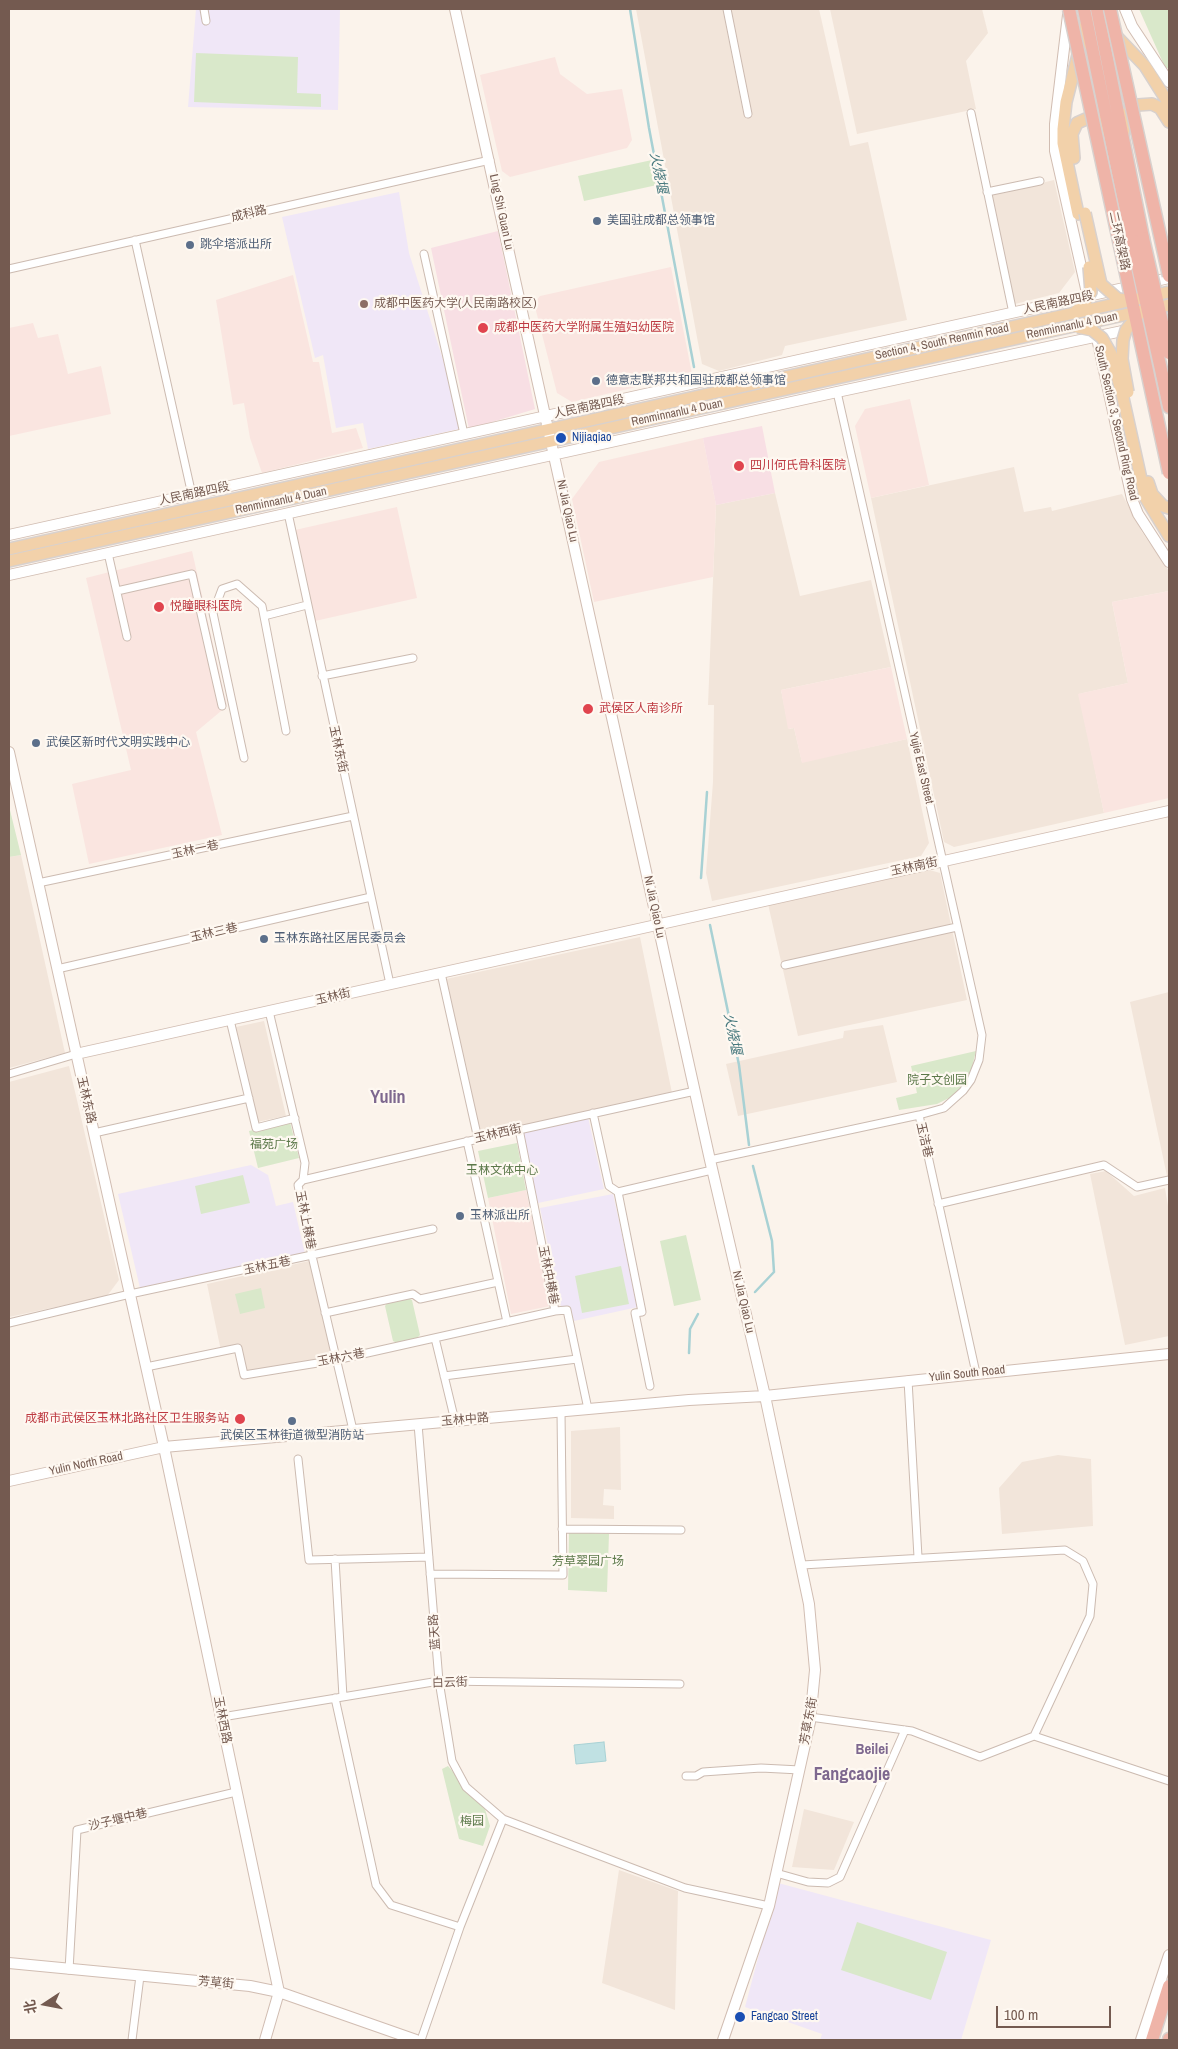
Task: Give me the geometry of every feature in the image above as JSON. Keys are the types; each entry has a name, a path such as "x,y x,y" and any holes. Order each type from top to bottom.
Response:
{"highway":[{"name":"二环高架路","path":"1068,9 1169,473"},
{"path":"1110,9 1169,277"},
{"path":"1092,14 1122,135 1137,239 1169,407"},
{"path":"1092,14 1115,149 1137,239 1169,353"},
{"path":"1152,2040 1169,1986"}],"main road":[{"path":"1071,314 1084,304 1092,284 1064,143 1064,118 1076,54 1092,14 1146,66 1168,112"},
{"path":"1122,135 1124,121 1134,106 1152,104 1168,112"},
{"path":"1115,149 1107,128 1101,121 1086,118 1074,128 1072,140 1073,154 1101,284 1118,299 1139,299"},
{"name":"Section 4, South Renmin Road","path":"802,373 1169,292"},
{"name":"Renminnanlu 4 Duan","path":"9,549 550,435 805,385 1169,305"},
{"path":"1141,311 1126,330 1122,359 1144,468 1152,494 1163,506 1169,508"},
{"path":"1074,326 1092,330 1102,338 1111,354 1145,497 1169,536"},
{"name":"Renminnanlu 4 Duan","path":"9,561 550,435 802,373"}],"street":[{"path":"204,9 206,21"},
{"name":"Ling Shi Guan Lu","path":"455,9 546,416"},
{"path":"727,9 748,114"},
{"name":"South Section 3, Second Ring Road","path":"1068,9 1055,124 1055,151 1132,499 1138,514 1169,562"},
{"path":"1125,9 1136,33 1169,82"},
{"path":"971,113 1013,313"},
{"name":"成科路","path":"9,269 490,160"},
{"path":"987,192 1040,181"},
{"path":"135,240 192,495"},
{"path":"424,254 464,434"},
{"name":"人民南路四段","path":"9,535 1169,277"},
{"path":"9,575 1096,335 1169,321"},
{"name":"Yujie East Street","path":"836,392 982,1035 982,1046 971,1080 963,1091 944,1108 919,1115"},
{"name":"Ni Jia Qiao Lu","path":"546,416 711,1165 766,1396"},
{"name":"玉林东街","path":"288,513 390,984"},
{"path":"108,553 127,638"},
{"path":"116,591 192,574 222,706"},
{"path":"244,758 213,614 222,589 237,584 262,606 286,731"},
{"path":"264,616 307,605"},
{"path":"322,676 413,658"},
{"name":"玉林东路","path":"9,752 164,1447"},
{"name":"玉林南街","path":"658,924 1169,811"},
{"name":"玉林一巷","path":"38,884 353,816"},
{"name":"玉林三巷","path":"57,969 371,897"},
{"name":"玉林街","path":"9,1074 76,1054 658,924"},
{"path":"785,965 957,927"},
{"path":"441,974 478,1139"},
{"name":"玉林上横巷","path":"269,1011 305,1163 303,1180 298,1185 312,1256 353,1430"},
{"path":"230,1020 256,1128 295,1118"},
{"name":"玉林西街","path":"303,1180 519,1129 695,1091"},
{"path":"94,1133 249,1098"},
{"path":"593,1113 609,1186 618,1192 642,1312 635,1313 650,1386"},
{"name":"玉洁巷","path":"618,1192 711,1165 919,1115 976,1373"},
{"name":"玉林中横巷","path":"519,1129 556,1311 567,1310 588,1409"},
{"path":"468,1141 507,1322"},
{"path":"938,1204 1104,1165 1137,1187 1169,1180"},
{"name":"玉林五巷","path":"9,1323 130,1294 433,1229"},
{"path":"325,1312 414,1294 420,1299 498,1282"},
{"name":"玉林六巷","path":"146,1367 238,1348 244,1375 336,1360 556,1311"},
{"path":"435,1338 455,1421"},
{"name":"Yulin South Road","path":"766,1396 1169,1354"},
{"path":"444,1376 577,1359"},
{"path":"908,1380 918,1557"},
{"name":"玉林中路","path":"164,1447 588,1409 766,1396"},
{"name":"芳草东街","path":"723,2040 769,1906 800,1770 810,1717 815,1670 809,1604 766,1396"},
{"path":"430,1574 563,1575 562,1412"},
{"name":"蓝天路","path":"418,1424 438,1681 452,1761 466,1787 503,1819"},
{"name":"Yulin North Road","path":"9,1481 164,1447"},
{"name":"玉林西路","path":"164,1447 279,1992"},
{"path":"298,1459 309,1560 429,1558"},
{"path":"562,1529 681,1530"},
{"path":"802,1565 1064,1550 1083,1561 1094,1584 1090,1616 1034,1736"},
{"path":"336,1559 339,1698 376,1885 390,1905 460,1927"},
{"name":"白云街","path":"222,1717 438,1681 680,1684"},
{"path":"810,1717 905,1730 980,1757 1034,1736 1169,1781"},
{"path":"776,1873 808,1882 828,1883 840,1877 905,1730"},
{"path":"686,1776 696,1776 703,1772 742,1769 800,1770"},
{"name":"沙子堰中巷","path":"69,1970 77,1830 236,1792"},
{"path":"421,2040 460,1927 503,1819 685,1888 769,1906"},
{"path":"1141,2040 1169,1955"},
{"name":"芳草街","path":"9,1963 250,1986 279,1992 416,2040"},
{"path":"132,2040 140,1976"},
{"path":"265,2040 279,1992"}],"shaded area":[{"path":"196,9 340,9 338,110 188,107"},
{"path":"636,9 819,9 850,146 868,142 907,320 785,346 782,355 719,371 702,364"},
{"path":"830,9 982,9 988,33 966,61 976,109 857,134"},
{"path":"555,57 560,74 587,94 622,89 632,140 627,148 510,177 502,171 480,75"},
{"path":"1054,180 1075,272 1059,293 1015,304 992,195"},
{"name":"成都中医药大学(人民南路校区)","path":"399,192 409,253 444,363 459,429 368,449 363,423 336,428 323,355 315,358 282,217"},
{"name":"成都中医药大学附属生殖妇幼医院","path":"498,231 535,409 469,429 431,248"},
{"path":"671,267 692,374 572,402 557,393 534,303 540,296"},
{"path":"293,275 313,362 319,362 332,433 356,428 363,448 262,473 250,438 244,403 233,405 216,300"},
{"path":"33,323 38,338 58,334 68,374 101,366 111,414 9,436 9,328"},
{"path":"910,399 929,485 871,498 855,426 865,409"},
{"name":"四川何氏骨科医院","path":"762,426 775,493 716,505 703,438"},
{"path":"703,438 716,505 713,577 594,602 572,499 599,462"},
{"path":"1014,467 1024,512 1051,507 1052,511 1122,494 1142,532 1169,571 1169,591 1112,602 1128,683 1079,694 1104,813 954,847 944,842 871,498"},
{"path":"775,493 800,596 871,580 891,667 781,690 789,729 794,728 802,762 907,739 929,843 921,856 712,901 706,873 713,782 714,705 708,705 716,505"},
{"path":"397,507 417,598 315,621 295,530"},
{"path":"192,551 227,706 196,732 222,835 89,864 72,784 131,770 86,578"},
{"path":"1169,591 1169,798 1104,813 1078,694 1128,683 1112,602"},
{"path":"891,667 907,739 802,763 794,728 788,729 781,690"},
{"path":"21,855 65,1053 9,1068 9,857"},
{"path":"926,869 940,873 967,1000 798,1036 768,904"},
{"path":"640,937 672,1093 480,1135 446,979"},
{"path":"1169,992 1169,1175 1167,1176 1130,1002"},
{"path":"264,1021 286,1116 257,1122 236,1027"},
{"path":"883,1025 897,1082 738,1116 726,1064 843,1038 844,1031"},
{"path":"69,1066 119,1280 107,1296 9,1317 9,1082"},
{"path":"588,1117 604,1189 538,1203 523,1132"},
{"path":"251,1165 268,1175 276,1206 293,1202 305,1254 140,1288 118,1194"},
{"path":"1106,1171 1134,1196 1165,1188 1169,1212 1169,1336 1125,1345 1090,1174"},
{"path":"526,1190 550,1306 511,1314 488,1198"},
{"path":"613,1194 638,1307 574,1321 570,1306 561,1307 540,1208"},
{"path":"309,1261 333,1358 247,1371 239,1347 221,1351 207,1284"},
{"path":"620,1427 621,1490 604,1489 603,1505 614,1506 614,1519 571,1518 571,1431"},
{"path":"1058,1455 1091,1459 1093,1526 1002,1534 999,1488 1022,1462"},
{"path":"804,1809 854,1822 834,1870 792,1867"},
{"path":"619,1870 678,1891 675,2010 602,1983"},
{"path":"778,1883 991,1940 961,2040 820,2040 822,2034 745,2007"}],"green space":[{"path":"1139,9 1169,9 1169,69 1165,67"},
{"path":"196,53 298,57 297,93 321,94 321,107 194,102"},
{"path":"652,160 657,185 584,201 578,176"},
{"path":"9,806 21,855 9,857"},
{"name":"院子文创园","path":"976,1051 970,1075 955,1095 937,1104 899,1110 896,1098 917,1093 911,1066"},
{"name":"福苑广场","path":"290,1122 299,1158 258,1168 249,1131"},
{"name":"玉林文体中心","path":"517,1143 526,1190 488,1198 478,1151"},
{"path":"243,1175 250,1203 201,1214 195,1186"},
{"path":"686,1235 701,1300 674,1306 660,1241"},
{"path":"621,1266 629,1304 582,1313 575,1276"},
{"path":"261,1288 265,1308 240,1314 235,1294"},
{"path":"408,1298 412,1300 420,1335 417,1338 397,1343 393,1341 385,1306 388,1302"},
{"name":"芳草翠园广场","path":"569,1532 609,1534 607,1592 568,1590"},
{"name":"梅园","path":"448,1766 485,1809 490,1826 483,1846 459,1839 442,1769"},
{"path":"857,1922 947,1952 931,2000 841,1970"}],"water":[{"path":"604,1742 606,1761 576,1764 574,1745"}],"waterway":[{"name":"火烧堰","path":"630,9 649,128 694,367"},
{"name":"火烧堰","path":"701,878 707,792"},
{"name":"火烧堰","path":"710,925 739,1065 749,1145"},
{"name":"火烧堰","path":"753,1166 772,1241 774,1272 755,1292"},
{"name":"火烧堰","path":"689,1353 690,1329 698,1314"}],"place":[{"name":"美国驻成都总领事馆","path":"597,221"},
{"name":"跳伞塔派出所","path":"190,245"},
{"name":"成都中医药大学(人民南路校区)","path":"364,304"},
{"name":"成都中医药大学附属生殖妇幼医院","path":"483,328"},
{"name":"德意志联邦共和国驻成都总领事馆","path":"596,381"},
{"name":"Nijiaqiao","path":"561,438"},
{"name":"四川何氏骨科医院","path":"739,466"},
{"name":"悦瞳眼科医院","path":"159,607"},
{"name":"武侯区人南诊所","path":"588,709"},
{"name":"武侯区新时代文明实践中心","path":"36,743"},
{"name":"玉林东路社区居民委员会","path":"264,939"},
{"name":"玉林派出所","path":"460,1216"},
{"name":"成都市武侯区玉林北路社区卫生服务站","path":"240,1419"},
{"name":"武侯区玉林街道微型消防站","path":"292,1421"},
{"name":"Fangcao Street","path":"740,2017"}],"district":[{"name":"Yulin","path":"388,1098"},
{"name":"Beilei","path":"872,1750"},
{"name":"Fangcaojie","path":"852,1775"}]}
